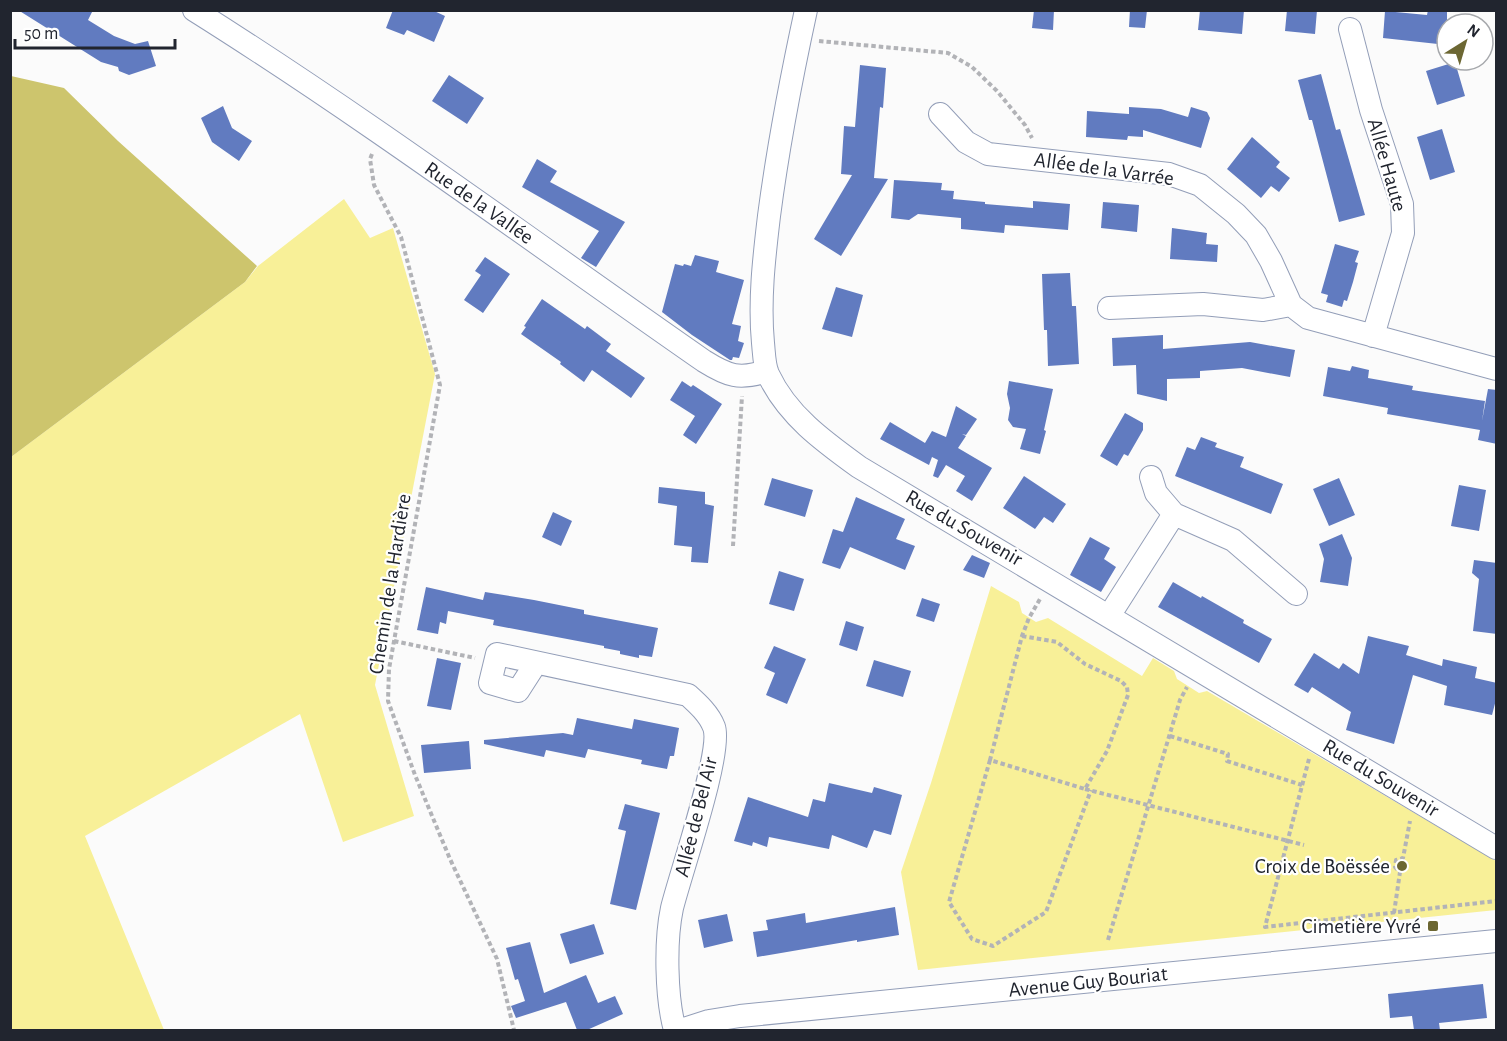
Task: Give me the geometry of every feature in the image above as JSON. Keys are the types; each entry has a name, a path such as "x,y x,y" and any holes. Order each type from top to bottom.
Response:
{"street":[{"name":"Rue du Souvenir","path":"806,10 787,100 763,261 762,326 767,371 795,416 827,444 859,467 1496,842"},
{"name":"Rue de la Vallée","path":"195,11 382,135 704,361 724,374 744,377"},
{"name":"Allée Haute","path":"1350,29 1371,110 1402,204 1403,233 1372,336"},
{"name":"Allée de la Varrée","path":"940,114 966,142 988,154 1169,174 1200,185 1236,214 1256,235 1291,305"},
{"path":"1109,308 1203,304 1263,310 1291,305 1308,318 1497,369"},
{"path":"744,377 767,371"},
{"path":"1151,477 1156,492 1174,514 1233,540 1296,594"},
{"path":"1109,616 1174,514"},
{"name":"Allée de Bel Air","path":"495,662 497,654 688,695 704,711 714,729 713,759 672,910 668,961 672,1020 675,1030"},
{"path":"495,662 490,683 518,691 536,663"},
{"name":"Avenue Guy Bouriat","path":"681,1030 709,1021 740,1016 1497,941"}],"path":[{"path":"825,42 948,53 972,67 1014,111 1032,139 1037,159"},
{"name":"Chemin de la Hardière","path":"382,135 370,159 374,185 401,237 440,385 389,669 388,701 415,776 450,859 497,959 514,1030"},
{"path":"733,546 744,377"},
{"path":"1051,580 1029,618 1022,636 990,760 949,902 972,939 993,946 1046,912 1091,790"},
{"path":"1022,636 1057,642 1085,664 1121,681 1127,687 1128,695 1107,752 1085,789"},
{"path":"394,641 495,662"},
{"path":"1108,940 1180,700 1187,686"},
{"path":"1170,736 1228,754 1227,761 1302,785 1264,927 1497,901"},
{"path":"990,760 1085,789 1304,845"},
{"path":"1394,913 1400,872 1395,867 1396,860 1403,858 1411,819"}],"shaded area":[{"path":"11,76 64,88 118,141 257,266 245,282 11,457"},
{"path":"344,199 370,238 393,228 435,374 375,685 414,816 343,842 300,714 85,836 164,1030 11,1030 11,457 245,282 258,266"},
{"path":"991,586 1019,602 1022,613 1036,622 1048,618 1142,676 1153,658 1174,671 1177,679 1199,693 1207,691 1496,861 1496,910 918,970 901,872 931,783"}],"building":[{"path":"18,10 93,10 88,20 114,36 135,44 148,41 156,66 129,75 119,71 118,67 101,62"},
{"path":"393,10 432,10 445,16 434,42 407,30 404,35 386,28"},
{"path":"1034,10 1054,10 1053,30 1032,28"},
{"path":"1130,10 1147,10 1145,28 1129,27"},
{"path":"1200,10 1244,10 1242,34 1198,30"},
{"path":"1287,10 1317,10 1315,34 1285,31"},
{"path":"1428,10 1447,12 1435,12 1435,44 1383,38 1385,11 1427,15"},
{"path":"860,65 886,68 874,178 888,179 841,256 814,239 852,175 841,174 844,126 855,127"},
{"path":"1435,68 1435,72 1458,72 1465,96 1437,105 1426,71"},
{"path":"1321,74 1336,130 1340,129 1365,215 1339,222 1312,120 1309,120 1298,80"},
{"path":"449,75 484,98 467,124 432,101"},
{"path":"223,106 232,128 252,141 239,161 212,142 201,118"},
{"path":"1129,107 1161,109 1188,117 1191,107 1207,112 1210,118 1201,148 1143,130 1143,137 1128,136 1127,140 1086,137 1087,111 1129,114"},
{"path":"1442,129 1455,172 1430,180 1417,137"},
{"path":"1252,137 1280,162 1276,167 1290,178 1279,192 1271,186 1261,198 1227,169"},
{"path":"537,159 557,171 550,182 625,222 596,267 581,258 599,231 522,187"},
{"path":"894,180 942,183 941,190 954,191 953,199 985,202 985,204 1033,208 1033,201 1070,204 1068,230 1005,225 1004,233 961,229 961,218 918,214 909,220 891,218"},
{"path":"1103,202 1139,205 1137,232 1101,228"},
{"path":"1172,228 1207,233 1206,244 1218,245 1217,262 1170,259"},
{"path":"1335,244 1359,251 1355,262 1358,263 1353,282 1347,301 1344,300 1342,307 1326,302 1328,295 1321,293"},
{"path":"695,255 719,261 716,272 744,280 732,324 741,326 738,341 744,343 739,358 733,357 730,360 662,312 675,264 691,266"},
{"path":"485,257 510,274 483,313 464,300 481,275 475,271"},
{"path":"1070,273 1072,306 1076,306 1079,364 1048,366 1042,274"},
{"path":"836,287 863,295 852,337 822,329"},
{"path":"542,299 585,329 587,326 611,344 606,351 645,378 631,398 592,370 584,382 560,364 561,362 521,334"},
{"path":"1163,335 1163,349 1250,342 1295,350 1290,377 1242,368 1200,371 1200,378 1167,379 1167,401 1137,394 1136,365 1113,366 1112,338"},
{"path":"1352,366 1369,370 1368,378 1413,386 1412,390 1485,401 1482,421 1488,389 1497,390 1497,444 1478,440 1480,430 1387,414 1388,408 1323,396 1328,367 1350,371"},
{"path":"682,381 691,387 693,385 722,404 696,444 683,435 695,416 670,400"},
{"path":"1009,381 1053,389 1040,454 1020,449 1026,429 1013,427 1008,420"},
{"path":"956,406 977,419 966,435 962,434 966,436 958,448 992,468 972,501 956,491 965,476 946,465 938,478 933,476 938,460 932,457 929,465 880,439 890,422 925,443 932,431 946,437"},
{"path":"1125,413 1143,423 1143,430 1128,456 1124,454 1117,466 1100,456"},
{"path":"1201,437 1217,443 1215,447 1244,457 1240,467 1283,484 1271,514 1175,476 1187,447 1195,450"},
{"path":"1024,476 1066,504 1053,523 1044,517 1035,529 1003,508"},
{"path":"772,478 813,490 805,517 764,505"},
{"path":"1339,478 1355,515 1329,526 1313,489"},
{"path":"1459,485 1486,490 1479,531 1451,526"},
{"path":"659,487 705,492 705,504 714,506 708,563 691,562 692,547 674,545 677,506 658,503"},
{"path":"856,497 905,519 896,539 915,546 905,570 850,547 840,569 822,563 833,529 843,532"},
{"path":"553,512 572,521 561,546 542,537"},
{"path":"1342,534 1352,558 1348,586 1320,582 1324,559 1319,544"},
{"path":"1090,537 1110,548 1104,559 1116,567 1101,592 1070,575"},
{"path":"972,555 990,563 984,578 963,570"},
{"path":"1474,560 1497,563 1497,634 1473,631 1479,579 1472,573"},
{"path":"779,571 804,579 794,611 769,604"},
{"path":"1173,582 1244,620 1243,623 1272,639 1259,663 1158,607"},
{"path":"426,587 483,600 485,592 534,600 584,610 584,614 658,628 652,657 639,655 639,658 620,654 620,651 604,648 604,646 493,625 494,620 448,611 446,624 440,622 438,634 417,630"},
{"path":"922,598 940,604 934,622 916,616"},
{"path":"846,621 864,627 857,651 839,645"},
{"path":"1368,636 1409,646 1406,655 1442,666 1443,659 1477,667 1475,678 1497,683 1497,696 1492,715 1444,705 1447,686 1413,675 1394,744 1346,730 1351,712 1312,687 1308,693 1294,685 1314,653 1339,669 1343,663 1359,674"},
{"path":"774,646 806,659 787,704 766,695 775,673 764,668"},
{"path":"437,658 461,663 451,710 427,706"},
{"path":"874,660 911,671 903,697 866,686"},
{"path":"577,718 632,729 634,719 679,728 674,756 670,756 667,769 641,764 642,760 588,749 585,758 546,750 544,757 484,744 484,740 563,733 573,735"},
{"path":"469,741 471,769 424,773 421,745"},
{"path":"829,783 872,793 874,787 902,795 891,835 874,830 867,848 832,835 829,849 769,837 767,847 753,842 752,846 734,841 748,797 808,817 813,799 825,802"},
{"path":"625,804 660,813 636,910 610,904 626,831 618,829"},
{"path":"895,907 899,935 757,957 753,932 768,930 766,920 805,913 806,923"},
{"path":"727,914 733,941 704,948 698,920"},
{"path":"594,924 604,954 570,964 560,934"},
{"path":"530,942 544,993 586,975 598,1003 615,996 623,1014 587,1030 577,1030 566,1002 516,1018 511,1006 525,1001 518,979 515,980 506,948"},
{"path":"1483,984 1487,1018 1439,1023 1440,1030 1414,1030 1412,1016 1390,1018 1388,994"}],"place":[{"name":"Croix de Boëssée","path":"1402,866"},
{"name":"Cimetière Yvré","path":"1433,926"}]}
